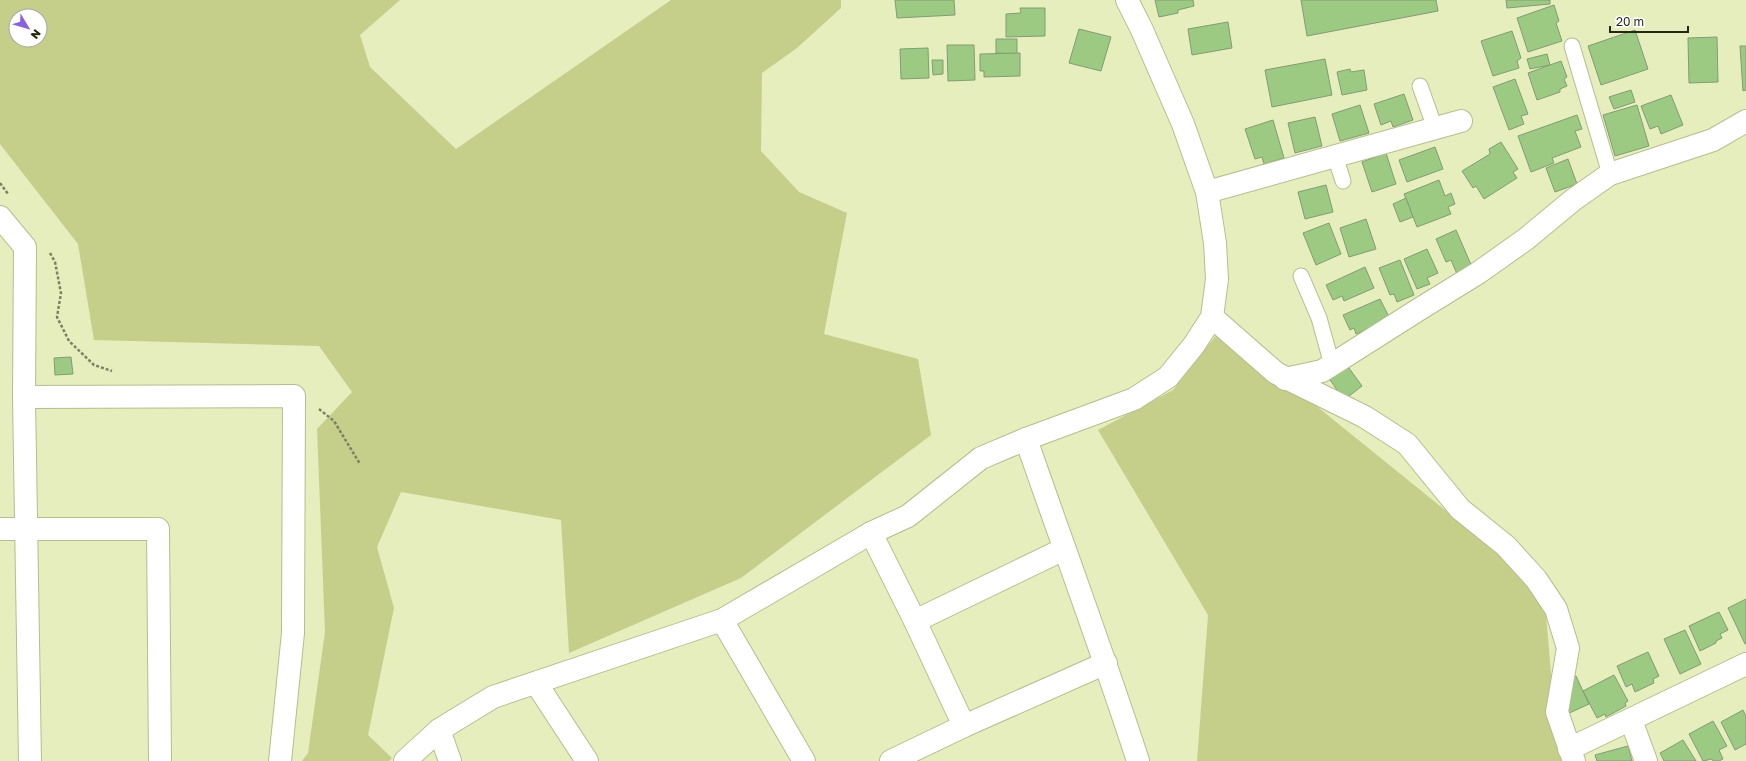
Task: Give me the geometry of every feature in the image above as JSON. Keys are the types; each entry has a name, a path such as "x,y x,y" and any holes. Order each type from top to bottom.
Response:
{"street":[{"path":"405,761 439,730 493,697 722,620 871,532 908,516 981,458 1026,439 1134,399 1168,377 1194,345 1212,317 1217,279 1216,243 1207,192 1183,124 1142,30 1126,0"},
{"path":"1207,192 1461,120"},
{"path":"1286,379 1322,371 1478,273 1526,239 1573,200 1610,174 1713,140 1746,121"},
{"path":"0,217 25,247 24,397 30,761"},
{"path":"1212,317 1276,373 1365,416 1407,444 1460,509 1506,546 1536,579 1556,609 1568,648 1557,712 1572,755 1631,720 1746,664"},
{"path":"24,397 294,396 293,633 280,761"},
{"path":"1026,439 1064,549 1106,663 1138,761"},
{"path":"0,529 158,529 160,761"},
{"path":"871,532 915,620 964,726"},
{"path":"915,620 1064,549"},
{"path":"722,620 804,761"},
{"path":"891,761 964,726 1106,663"},
{"path":"536,683 587,761"},
{"path":"1631,720 1646,761"},
{"path":"439,730 450,761"}],"lane":[{"path":"1572,46 1610,174"},
{"path":"1420,86 1435,128"},
{"path":"1335,156 1343,181"},
{"path":"1301,276 1319,318 1332,365"}],"path":[{"path":"0,183 13,200"},
{"path":"49,251 55,262 61,292 57,317 69,342 94,365 118,373"},
{"path":"294,403 311,403 334,421 360,464"}],"green space":[{"path":"0,0 400,0 360,35 370,67 456,149 671,0 841,0 841,8 797,48 762,73 761,151 799,192 847,213 824,334 918,359 931,435 741,578 569,653 561,520 401,492 377,547 394,608 368,735 392,758 389,761 302,761 308,753 325,632 317,429 352,392 319,346 94,340 78,244 0,144"},
{"path":"1221,329 1544,590 1556,734 1568,761 1197,761 1208,615 1098,430 1173,390"}],"building":[{"path":"895,0 954,0 955,15 897,18"},
{"path":"1155,0 1193,0 1194,6 1178,10 1178,13 1159,17"},
{"path":"1301,0 1436,0 1438,11 1307,36"},
{"path":"1506,0 1550,0 1550,4 1507,8"},
{"path":"1554,5 1559,21 1556,23 1562,41 1528,52 1517,18"},
{"path":"1020,8 1045,8 1045,36 1006,37 1006,14 1021,13"},
{"path":"1228,22 1232,48 1192,55 1188,29"},
{"path":"1079,29 1111,37 1101,71 1069,63"},
{"path":"1635,30 1648,69 1601,85 1588,46"},
{"path":"1512,31 1521,58 1517,61 1519,68 1493,76 1481,41"},
{"path":"1717,37 1718,82 1689,83 1688,38"},
{"path":"996,39 1017,39 1017,54 996,53"},
{"path":"947,45 974,45 975,80 948,81"},
{"path":"1740,46 1746,46 1746,90 1743,91"},
{"path":"928,48 929,78 901,79 900,49"},
{"path":"1020,53 1020,76 984,77 984,71 980,71 980,54"},
{"path":"1547,54 1550,65 1530,69 1527,59"},
{"path":"1325,59 1332,95 1272,107 1265,70"},
{"path":"932,60 943,60 943,74 933,75"},
{"path":"1561,61 1567,77 1564,79 1567,86 1560,89 1560,92 1537,100 1528,73"},
{"path":"1350,69 1351,72 1364,70 1367,90 1342,95 1337,72"},
{"path":"1515,79 1528,114 1521,116 1524,124 1509,130 1493,87"},
{"path":"1631,90 1635,102 1614,109 1609,97"},
{"path":"1404,94 1413,120 1393,127 1391,121 1381,125 1374,104"},
{"path":"1671,95 1683,125 1661,134 1658,126 1650,129 1641,106"},
{"path":"1360,105 1369,133 1340,141 1332,114"},
{"path":"1637,105 1649,146 1615,156 1603,115"},
{"path":"1577,115 1582,129 1575,131 1581,147 1552,158 1554,163 1531,172 1518,136"},
{"path":"1315,117 1322,146 1295,153 1288,123"},
{"path":"1273,120 1284,158 1264,164 1262,157 1255,159 1245,129"},
{"path":"1501,142 1518,169 1513,172 1517,178 1484,199 1476,186 1473,188 1462,171 1490,154 1489,149"},
{"path":"1435,147 1443,169 1407,182 1399,160"},
{"path":"1386,153 1396,184 1372,192 1362,162"},
{"path":"1568,159 1577,184 1555,192 1546,168"},
{"path":"1439,180 1445,196 1451,193 1455,204 1448,207 1451,214 1417,227 1404,194"},
{"path":"1326,185 1333,212 1305,219 1298,192"},
{"path":"1406,198 1413,217 1400,222 1393,204"},
{"path":"1366,219 1376,249 1349,257 1340,228"},
{"path":"1329,223 1341,254 1316,265 1303,233"},
{"path":"1456,230 1472,267 1457,274 1451,260 1446,262 1436,239"},
{"path":"1427,249 1438,273 1427,278 1430,284 1417,289 1404,259"},
{"path":"1400,260 1414,295 1397,302 1394,294 1390,295 1379,268"},
{"path":"1365,267 1374,288 1344,301 1342,296 1333,300 1326,285"},
{"path":"1380,299 1390,319 1356,334 1354,328 1350,330 1343,315"},
{"path":"71,357 73,374 55,375 54,358"},
{"path":"1346,364 1362,386 1344,400 1328,377"},
{"path":"1746,599 1746,644 1745,644 1728,608"},
{"path":"1719,612 1728,630 1720,634 1722,638 1716,641 1716,643 1700,651 1689,626"},
{"path":"1685,630 1701,664 1680,674 1664,639"},
{"path":"1648,652 1659,676 1653,679 1654,683 1635,692 1632,684 1626,687 1617,666"},
{"path":"1614,675 1628,701 1625,703 1626,706 1606,717 1605,714 1597,718 1583,691"},
{"path":"1576,676 1589,704 1565,715 1565,681"},
{"path":"1743,710 1746,716 1746,744 1735,750 1721,722"},
{"path":"1713,721 1727,746 1719,750 1723,759 1719,761 1713,761 1712,759 1703,761 1689,734"},
{"path":"1683,740 1696,761 1664,761 1660,753"},
{"path":"1628,746 1632,761 1597,761 1595,755"}]}
